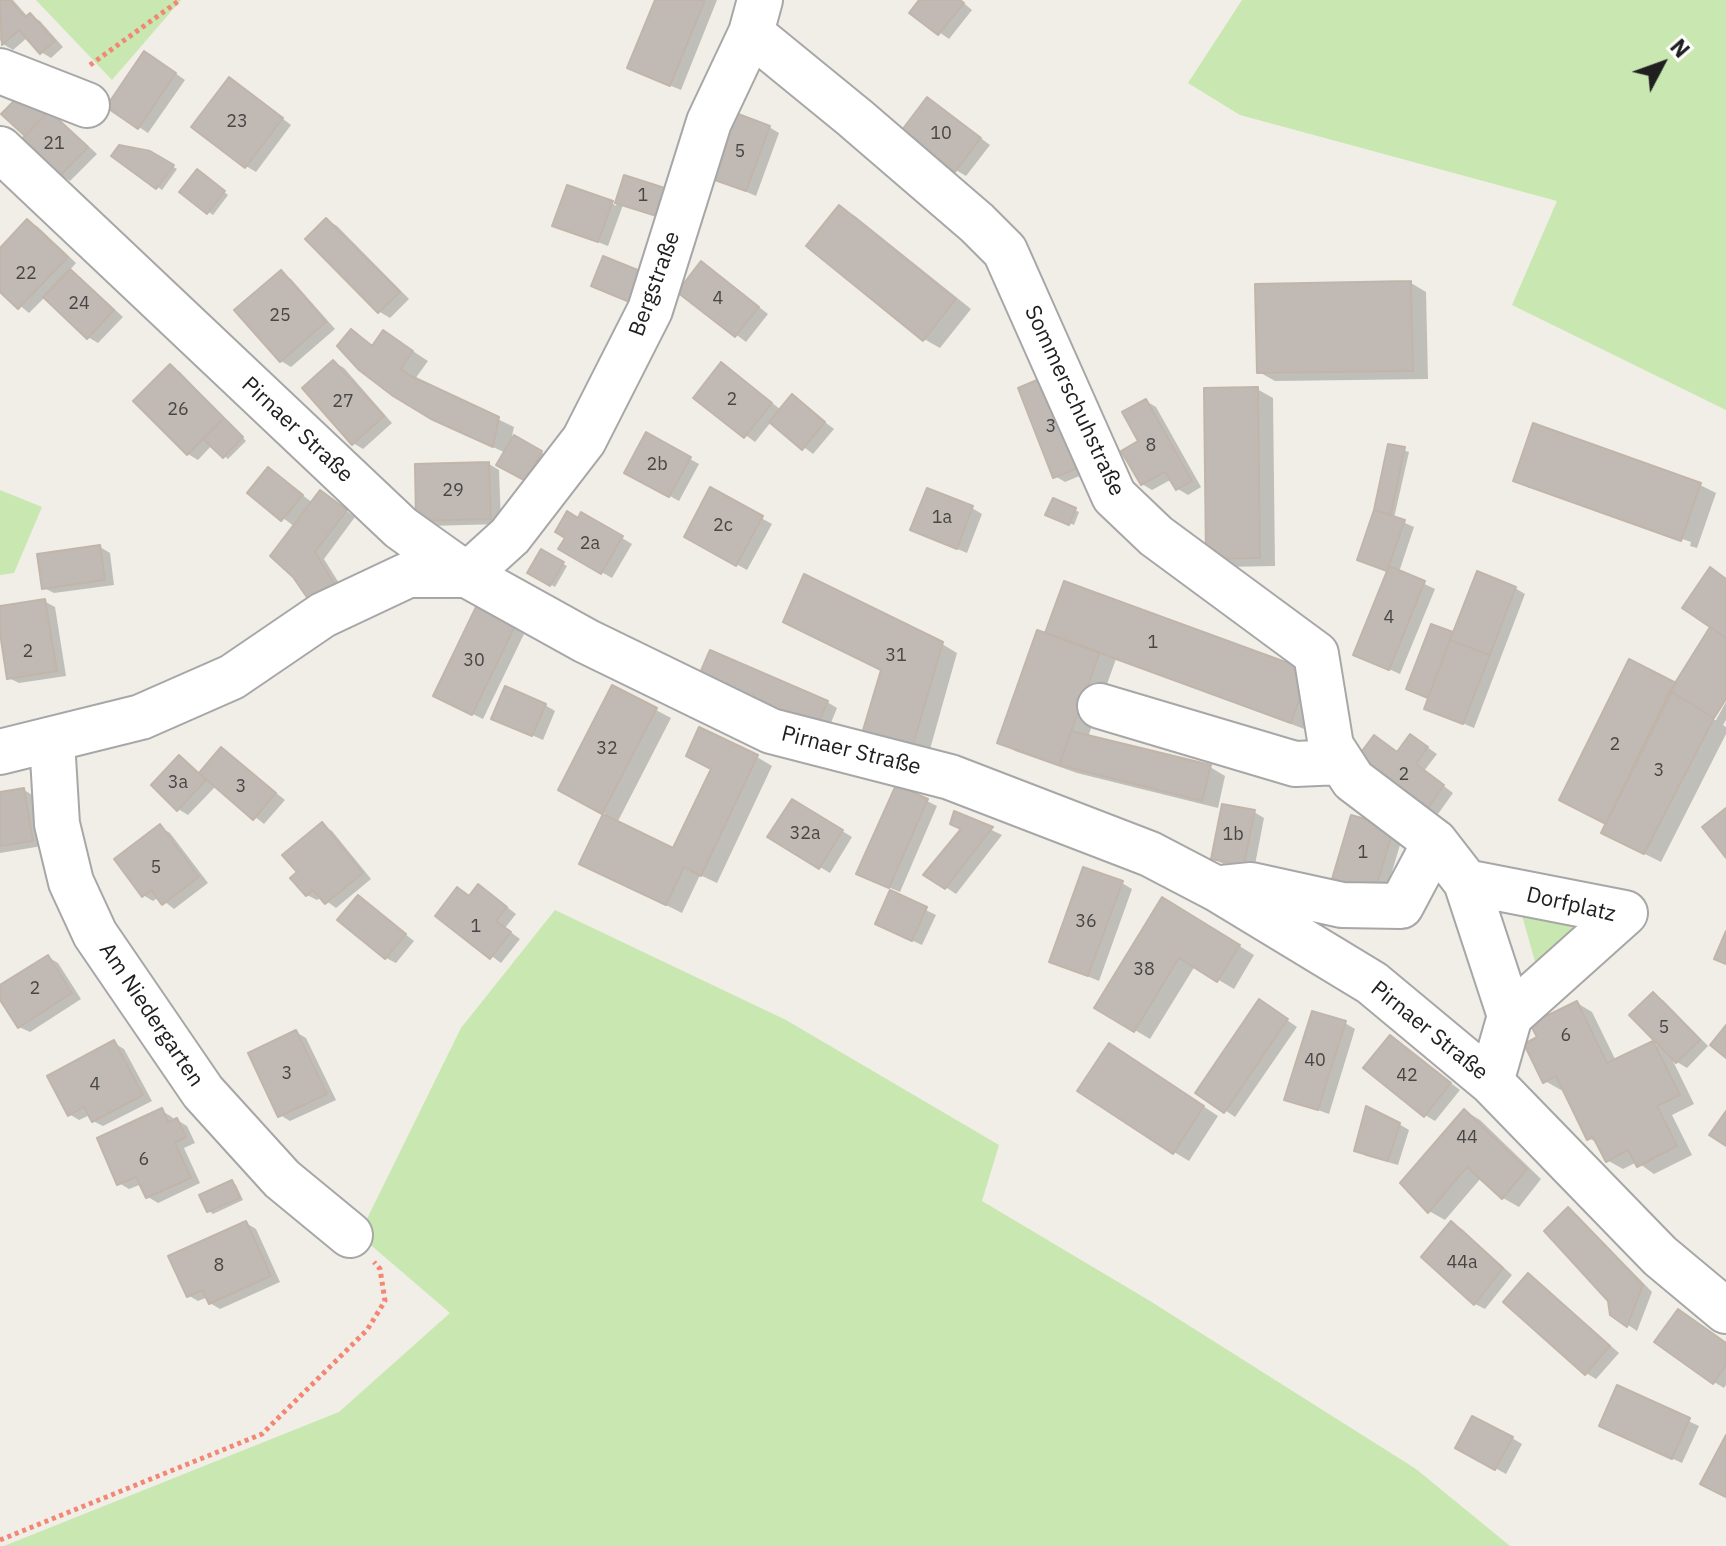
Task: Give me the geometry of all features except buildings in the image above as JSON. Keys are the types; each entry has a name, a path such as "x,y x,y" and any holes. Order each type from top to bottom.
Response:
{"street":[{"name":"Bergstraße","path":"467,575 510,536 584,440 650,310 709,122 756,17"},
{"name":"Sommerschuhstraße","path":"756,17 899,156 1005,251 1114,496 1156,536 1316,654 1331,746 1341,762 1353,780 1435,842"},
{"path":"0,71 70,98"},
{"name":"Pirnaer Straße","path":"0,149 401,528 467,575 586,641 771,731 950,777 1150,854 1217,889 1372,983 1491,1082 1660,1256 1726,1311"},
{"path":"0,752 141,717 232,677 323,615 408,575 467,575"},
{"path":"1100,706 1295,764 1341,762"},
{"name":"Am Niedergarten","path":"52,741 57,824 71,882 95,934 203,1092 282,1179 350,1235"},
{"path":"1217,889 1251,885 1342,905 1401,906 1435,842 1466,882 1510,1016 1491,1082"},
{"name":"Dorfplatz","path":"1466,882 1625,913 1510,1016"}],"path":[{"path":"70,98 180,0"},
{"path":"0,1540 262,1434 367,1330 385,1301 380,1269 350,1235"}],"green space":[{"path":"36,0 181,0 112,80"},
{"path":"1242,0 1726,0 1726,410 1512,305 1557,201 1240,115 1188,83"},
{"path":"0,490 42,507 14,573 0,575"},
{"path":"1519,905 1575,914 1581,936 1538,972"},
{"path":"555,910 786,1020 999,1145 982,1201 1150,1301 1416,1469 1510,1546 4,1546 339,1412 450,1313 359,1235 461,1028"}]}
